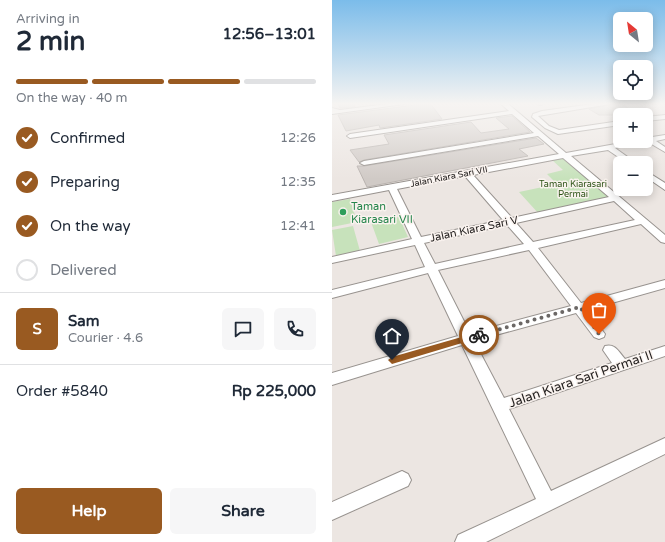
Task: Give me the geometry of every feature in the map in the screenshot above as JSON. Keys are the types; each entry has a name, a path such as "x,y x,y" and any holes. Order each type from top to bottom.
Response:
{"street":[{"path":"350,136 403,128"},
{"path":"534,128 665,240"},
{"path":"551,128 558,132 584,128"},
{"path":"364,163 540,134"},
{"name":"Jalan Kiara Sari VII","path":"653,139 665,137"},
{"path":"653,142 665,150"},
{"name":"Jalan Kiara Sari VII","path":"332,198 613,147"},
{"path":"610,148 622,156"},
{"path":"467,173 531,246 580,307 599,334"},
{"path":"653,178 665,186"},
{"name":"Jalan Kiara Sari Permai II","path":"392,188 468,338 500,406 665,351"},
{"name":"Jalan Kiara Sari V","path":"332,260 616,198"},
{"path":"332,294 433,268 642,221"},
{"path":"332,378 468,338 665,284"},
{"path":"610,350 622,366"},
{"path":"500,406 547,502"},
{"path":"465,542 665,446"},
{"path":"332,511 402,480"}],"green space":[{"name":"Taman Kiarasari Permai","path":"563,158 611,197 539,214 519,192 557,184 547,174 563,170 552,160"},
{"name":"Taman Kiarasari VII","path":"350,199 357,222 332,227 332,202"},
{"path":"399,217 408,237 379,244 371,222"},
{"path":"353,226 360,251 336,256 332,230"}],"building":[{"path":"345,128 361,128 346,131"},
{"path":"429,128 477,128 481,133 526,128 530,132 359,162 350,150 389,144 384,135"},
{"path":"536,138 544,144 519,149 528,156 367,187 357,166 364,166"}],"way so far":[{"path":"479,335 580,307 599,334"}],"place":[{"name":"Taman Kiarasari VII","path":"343,212"}],"route":[{"path":"392,360 479,335"}]}
